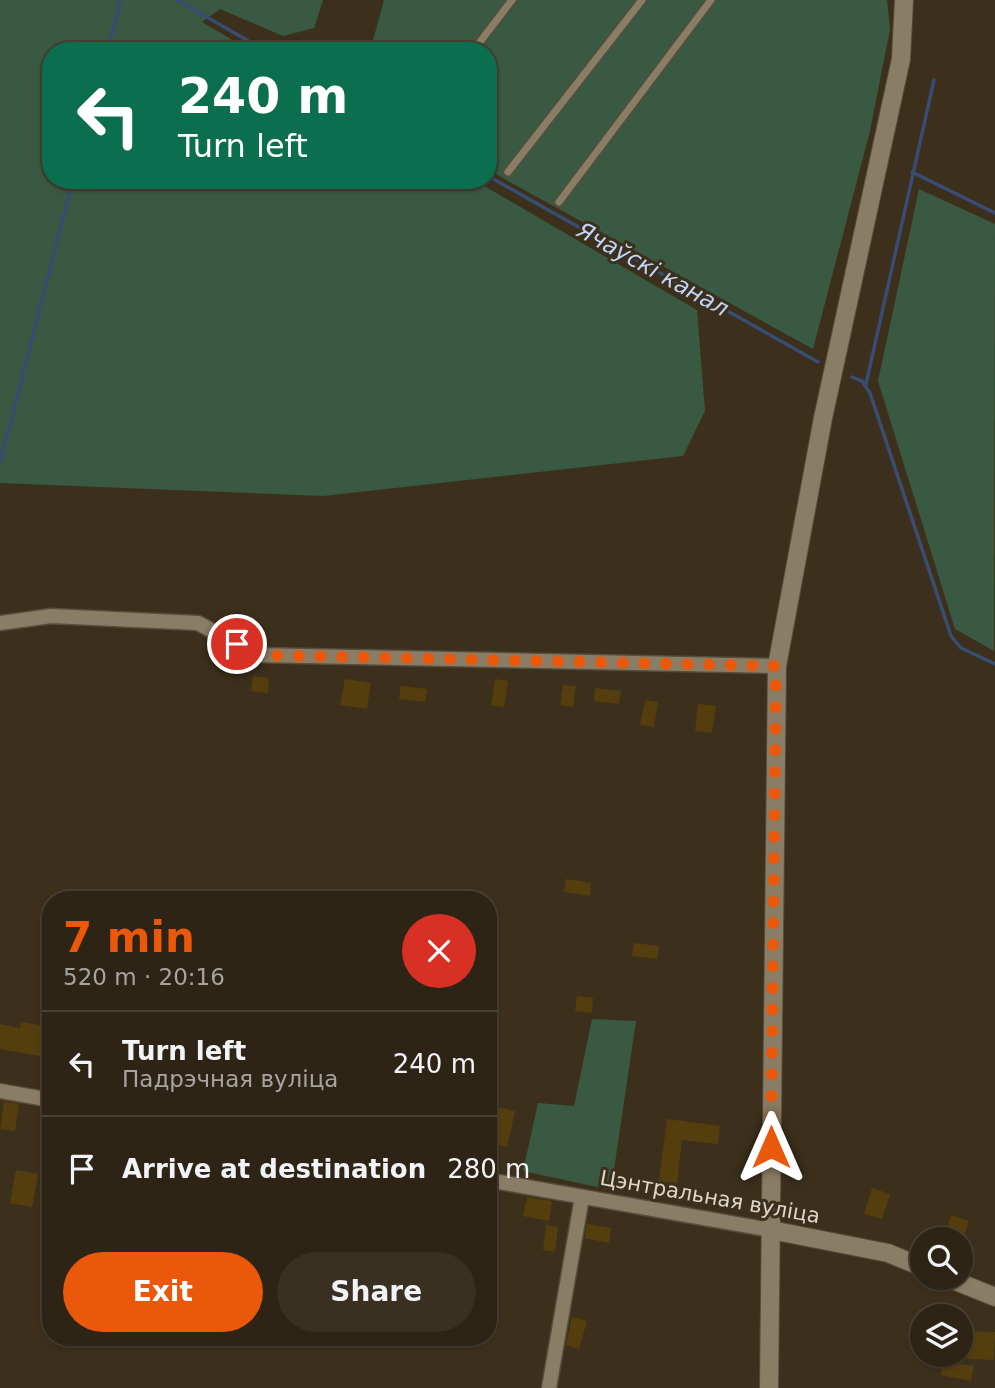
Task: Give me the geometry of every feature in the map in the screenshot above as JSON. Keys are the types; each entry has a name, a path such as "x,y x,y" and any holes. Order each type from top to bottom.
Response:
{"main road":[{"path":"769,1388 776,666 823,418 901,59 904,0"},
{"name":"Цэнтральная вуліца","path":"771,1230 888,1253 910,1262"},
{"path":"973,1288 995,1297"}],"street":[{"path":"0,623 51,617 198,623 256,655 776,666"},
{"path":"0,1091 42,1098"},
{"name":"Цэнтральная вуліца","path":"497,1182 771,1230"},
{"path":"549,1388 582,1197"}],"lane":[{"path":"480,42 512,0"},
{"path":"508,172 642,0"},
{"path":"559,202 711,0"}],"green space":[{"path":"0,0 323,0 314,28 283,36 220,9 202,22 236,42 42,42 42,189 489,189 697,310 705,411 683,456 323,496 0,483"},
{"path":"384,0 887,0 890,29 870,131 813,349 497,175 497,42 372,42"},
{"path":"919,189 995,224 994,651 955,629 878,381"},
{"path":"592,1019 636,1021 611,1190 523,1171 538,1103 574,1106"}],"building":[{"path":"253,676 269,678 268,693 251,691"},
{"path":"345,679 371,683 367,709 340,705"},
{"path":"495,679 508,681 504,707 491,705"},
{"path":"563,685 576,686 573,707 560,705"},
{"path":"401,686 427,689 425,702 399,699"},
{"path":"595,688 621,691 619,704 594,701"},
{"path":"645,700 658,702 654,727 640,725"},
{"path":"698,704 716,706 712,733 695,731"},
{"path":"566,879 591,883 590,896 564,892"},
{"path":"634,943 659,946 657,959 632,956"},
{"path":"577,996 593,998 592,1013 575,1011"},
{"path":"21,1022 42,1026 42,1056 0,1049 0,1024 20,1028"},
{"path":"4,1102 19,1104 15,1131 0,1129"},
{"path":"497,1107 515,1111 507,1147 497,1145"},
{"path":"667,1119 720,1126 718,1144 682,1140 677,1184 659,1181"},
{"path":"16,1170 38,1174 32,1207 10,1203"},
{"path":"872,1188 890,1194 882,1219 864,1214"},
{"path":"527,1197 552,1201 549,1221 523,1216"},
{"path":"951,1215 969,1221 967,1227 948,1227"},
{"path":"587,1224 611,1228 609,1243 585,1238"},
{"path":"546,1225 558,1227 555,1252 543,1250"},
{"path":"572,1317 587,1321 579,1349 566,1345"},
{"path":"973,1331 995,1332 994,1360 973,1359"},
{"path":"974,1366 971,1381 941,1375 942,1367"}],"waterway":[{"path":"109,42 121,0"},
{"name":"Ячаўскі канал","path":"177,0 250,42"},
{"path":"866,384 934,80"},
{"path":"912,172 995,213"},
{"name":"Ячаўскі канал","path":"497,181 818,362"},
{"path":"0,463 71,189"},
{"name":"Ячаўскі канал","path":"852,377 862,381 870,393 951,636 961,648 995,664"}],"route":[{"path":"237,644 256,655 776,666 771,1147"}]}
